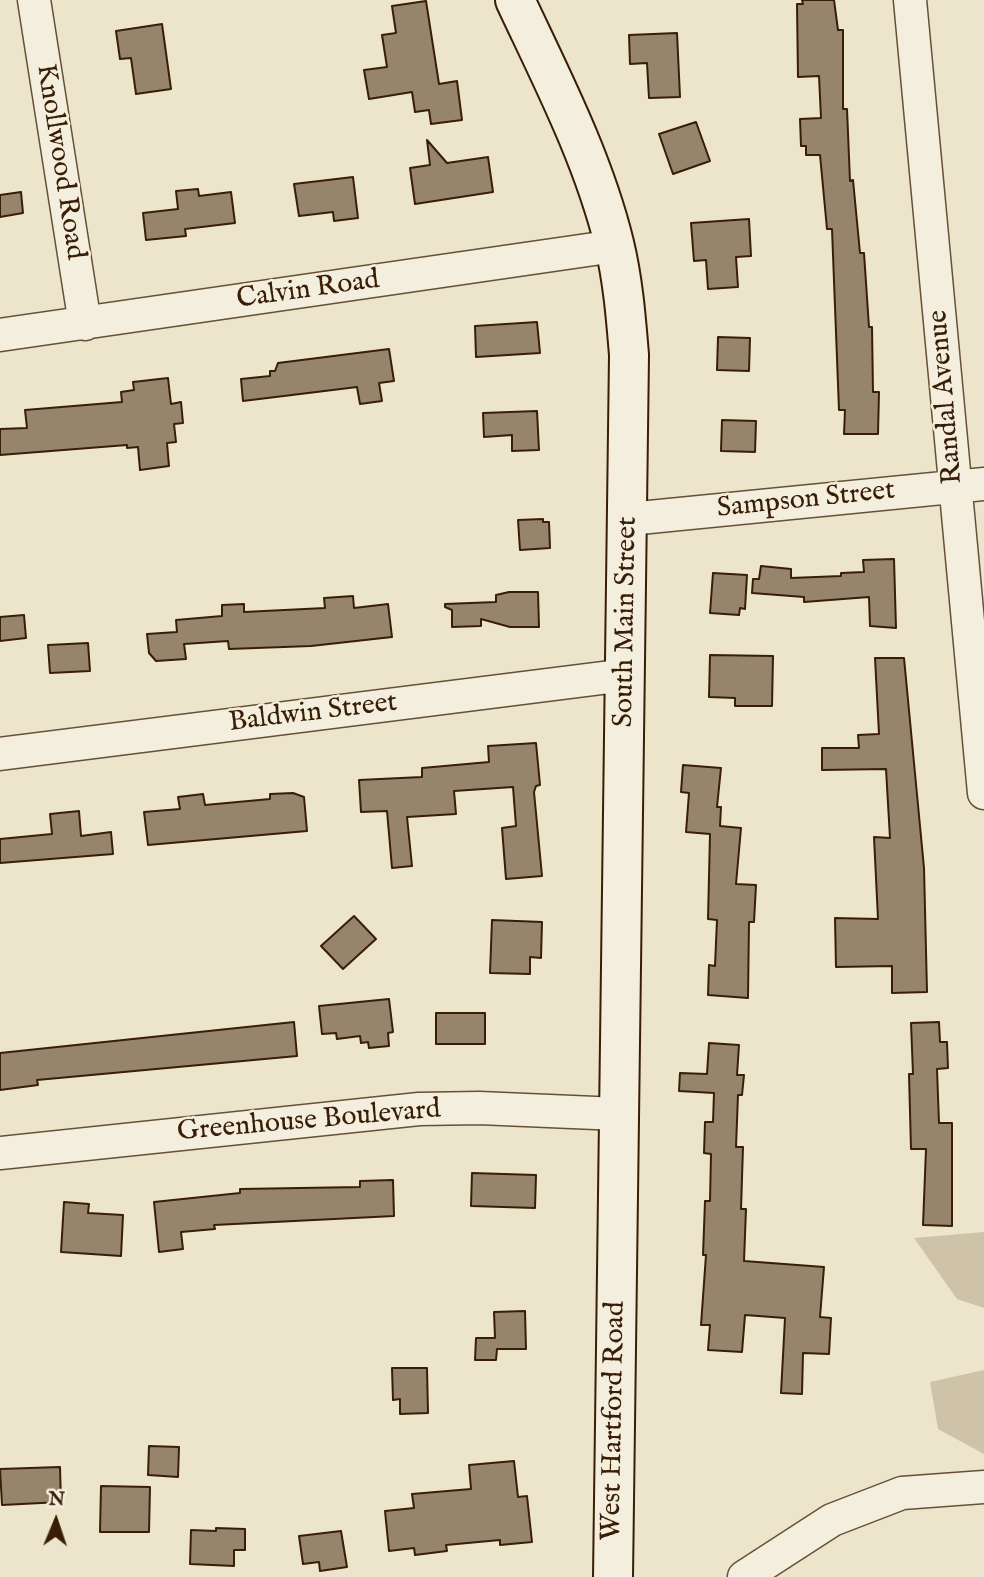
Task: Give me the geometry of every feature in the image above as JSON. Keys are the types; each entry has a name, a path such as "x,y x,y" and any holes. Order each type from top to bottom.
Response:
{"street":[{"name":"Knollwood Road","path":"34,0 85,324"},
{"name":"South Main Street","path":"515,0 588,162 615,246 625,305 629,355 629,519 617,1265"},
{"name":"Randal Avenue","path":"909,0 970,485 984,793"},
{"name":"Calvin Road","path":"0,335 615,246"},
{"name":"Sampson Street","path":"629,519 970,485"},
{"name":"Baldwin Street","path":"0,754 626,675"},
{"name":"Greenhouse Boulevard","path":"0,1153 419,1110 479,1108 620,1114"},
{"name":"West Hartford Road","path":"613,1577 617,1265"},
{"path":"744,1577 832,1520 902,1493 984,1487"}],"shaded area":[{"path":"984,1232 984,1308 957,1299 914,1238"},
{"path":"984,1370 984,1454 938,1429 930,1382"}],"building":[{"path":"802,0 834,0 838,30 843,30 843,109 847,109 850,181 853,180 860,253 864,253 869,327 872,327 873,392 879,392 878,434 844,434 845,410 839,410 832,229 827,229 820,155 806,155 806,146 801,146 800,119 821,118 819,76 798,77 797,4 803,4"},
{"path":"426,1 439,84 457,81 462,120 431,124 429,110 415,112 412,92 369,99 364,70 387,67 382,35 396,33 392,6"},
{"path":"162,24 171,89 136,94 131,58 120,59 116,31"},
{"path":"677,33 680,97 649,98 647,63 630,64 629,35"},
{"path":"696,122 710,161 673,174 659,134"},
{"path":"427,140 447,163 488,157 493,192 415,204 410,168 430,165"},
{"path":"353,177 358,218 334,221 333,212 299,216 294,184"},
{"path":"198,189 199,196 231,192 235,223 185,229 186,236 146,240 143,213 178,209 176,191"},
{"path":"21,192 23,213 0,217 0,195"},
{"path":"749,219 751,256 736,257 738,287 708,289 706,260 694,261 691,223"},
{"path":"537,322 540,353 476,357 475,326"},
{"path":"718,337 750,338 749,371 717,370"},
{"path":"389,349 394,381 379,383 382,401 360,404 357,387 243,401 241,379 270,376 270,371 275,371 278,363"},
{"path":"168,378 171,404 181,402 183,423 174,424 176,442 167,443 169,466 140,470 138,447 127,448 127,445 0,455 0,429 27,428 25,410 122,402 121,392 134,390 133,382"},
{"path":"537,411 539,450 512,451 512,435 484,437 483,413"},
{"path":"722,420 756,421 755,452 721,451"},
{"path":"543,519 543,522 549,522 550,548 520,550 518,520"},
{"path":"894,559 896,628 870,626 869,597 804,602 804,597 752,593 753,579 759,579 761,566 791,569 791,578 841,576 841,573 864,572 863,560"},
{"path":"713,573 747,575 745,609 740,608 739,615 710,613"},
{"path":"538,592 539,627 510,627 481,619 481,626 452,627 452,610 445,607 445,604 496,602 496,595"},
{"path":"353,596 354,608 388,604 392,637 311,646 229,649 228,641 184,644 186,659 156,661 149,653 147,634 177,632 176,620 222,616 222,605 244,604 244,612 325,608 324,598"},
{"path":"24,615 26,638 0,641 0,617"},
{"path":"88,643 90,671 50,673 48,645"},
{"path":"710,655 773,656 772,706 735,706 735,698 709,697"},
{"path":"875,658 904,658 924,868 927,992 892,993 892,966 836,967 835,918 878,919 874,837 890,838 886,769 822,770 822,748 859,748 858,735 879,734"},
{"path":"536,743 540,785 536,786 534,792 542,876 506,879 502,828 516,826 513,787 454,791 456,814 407,817 412,866 392,868 387,811 361,812 359,780 422,777 422,768 489,762 488,746"},
{"path":"683,765 721,768 717,807 721,807 720,826 741,828 736,884 756,885 754,922 749,922 748,998 708,995 709,965 715,966 717,920 708,919 710,834 686,832 689,793 681,792"},
{"path":"293,793 304,797 307,831 148,845 144,812 180,809 178,797 203,794 205,805 270,799 270,794"},
{"path":"79,811 81,836 111,832 113,854 0,863 0,839 52,834 50,814"},
{"path":"354,916 376,939 343,969 321,946"},
{"path":"492,920 542,922 541,958 530,957 530,974 490,973"},
{"path":"389,999 393,1032 388,1033 389,1046 369,1048 368,1042 361,1043 360,1036 337,1039 336,1033 322,1034 319,1006"},
{"path":"436,1013 485,1013 485,1044 436,1044"},
{"path":"294,1022 297,1056 37,1080 38,1085 0,1090 0,1053"},
{"path":"939,1022 940,1042 947,1042 948,1068 937,1069 939,1123 952,1123 952,1226 923,1225 926,1149 911,1149 911,1023"},
{"path":"709,1043 739,1045 737,1075 744,1075 742,1095 738,1095 736,1147 743,1147 741,1209 746,1209 744,1261 824,1267 820,1317 831,1318 829,1354 803,1353 802,1394 781,1393 785,1318 745,1315 742,1352 708,1350 710,1325 701,1325 706,1255 703,1255 705,1201 710,1201 711,1154 704,1153 705,1122 713,1122 714,1093 679,1091 680,1073 707,1074"},
{"path":"472,1173 536,1175 535,1208 471,1206"},
{"path":"393,1180 394,1216 214,1225 215,1229 181,1232 183,1249 159,1252 154,1202 240,1193 240,1189 360,1187 360,1181"},
{"path":"64,1202 89,1204 88,1213 123,1215 121,1256 61,1252"},
{"path":"525,1311 526,1349 497,1349 496,1360 475,1360 476,1338 495,1338 494,1312"},
{"path":"392,1368 427,1368 428,1413 400,1414 400,1399 393,1400"},
{"path":"149,1446 179,1447 178,1477 148,1475"},
{"path":"514,1461 518,1497 527,1496 532,1542 500,1545 500,1540 446,1545 447,1551 415,1555 414,1548 389,1551 385,1511 414,1508 412,1494 471,1489 469,1465"},
{"path":"60,1467 61,1502 2,1505 0,1469"},
{"path":"101,1486 150,1487 149,1532 100,1532"},
{"path":"216,1528 245,1529 245,1550 234,1550 234,1566 190,1564 191,1530 216,1531"},
{"path":"341,1531 347,1567 320,1571 319,1562 303,1564 299,1536"}]}
